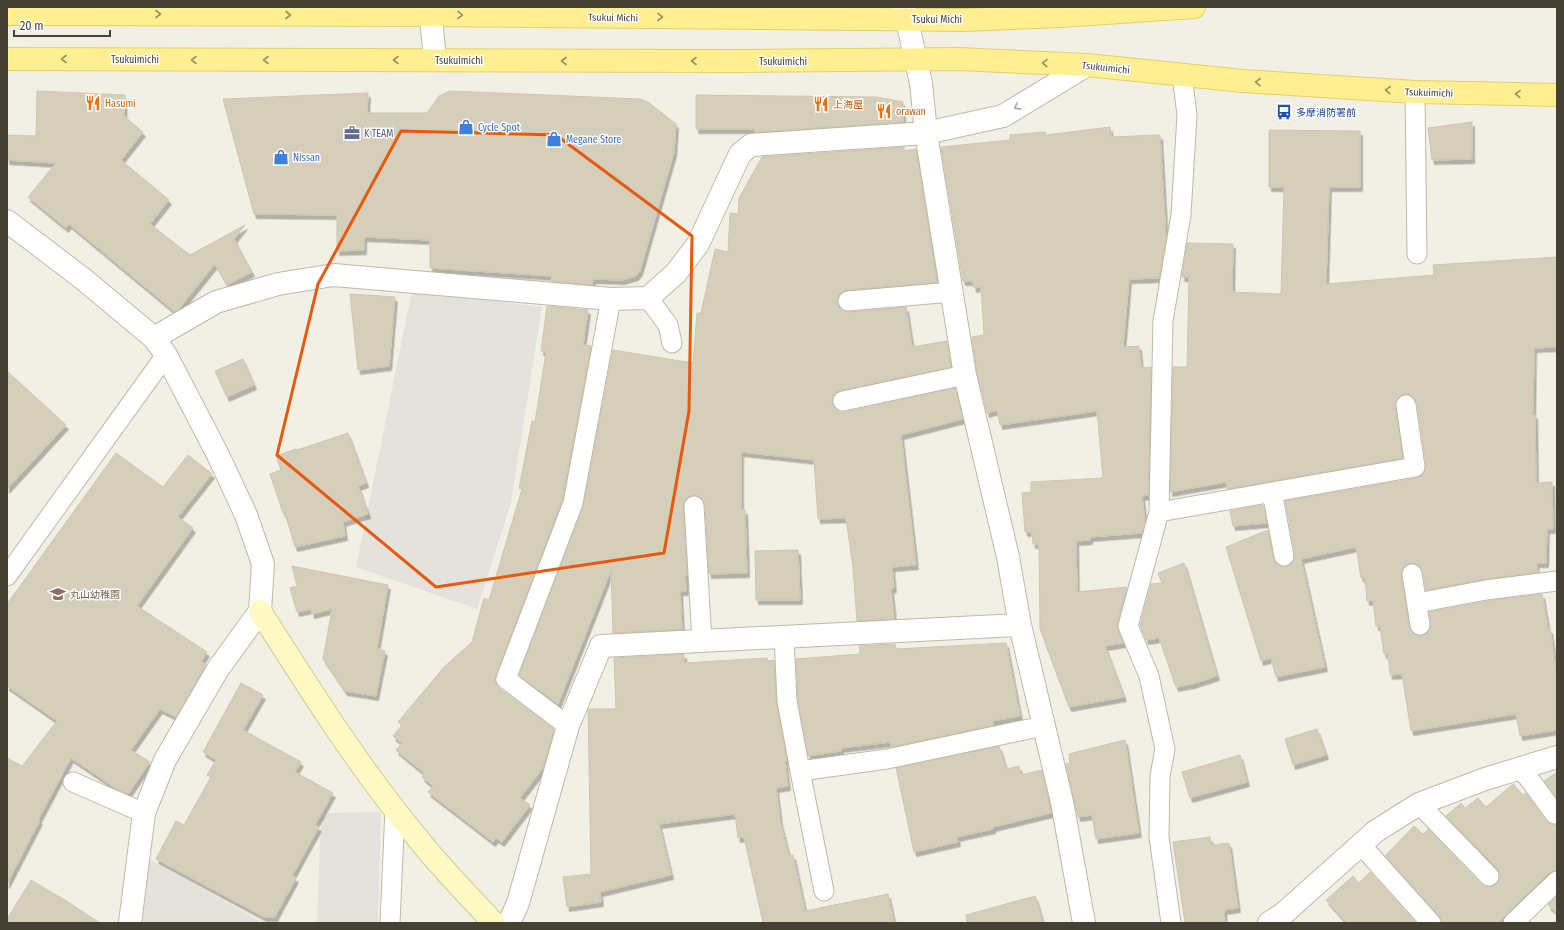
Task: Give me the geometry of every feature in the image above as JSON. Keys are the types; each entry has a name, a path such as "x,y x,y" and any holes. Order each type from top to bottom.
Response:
{"main road":[{"name":"Tsukui Michi","path":"7,14 430,11 906,13 964,20 1063,11 1193,7"},
{"name":"Tsukuimichi","path":"7,59 958,60 1087,65 1243,81 1415,92 1557,95"}],"street":[{"path":"430,11 435,60"},
{"path":"906,13 921,83 926,133 965,375 1008,557 1020,625 1062,802 1084,923"},
{"path":"160,346 216,302 278,284 334,275 611,299 648,298 676,273 698,244 740,154 751,145 926,133 1003,116 1087,65"},
{"path":"7,221 82,278 160,346 218,455 246,515 263,564 260,612 218,669 165,760 144,813 130,923"},
{"path":"260,612 308,687 358,759 419,841 494,923"},
{"path":"509,923 518,903 568,726 601,646 1020,625"},
{"path":"1269,923 1283,914 1376,831 1419,804 1485,779 1557,757"}],"lane":[{"path":"1171,923 1159,837 1160,776 1165,749 1149,676 1128,626 1159,512 1163,321 1181,215 1187,116 1182,75"},
{"path":"1415,92 1417,254"},
{"path":"848,301 952,292"},
{"path":"648,298 668,325 672,343"},
{"path":"568,726 506,679 573,503 611,299"},
{"path":"7,576 160,346"},
{"path":"843,401 965,375"},
{"path":"1159,512 1415,466 1406,405"},
{"path":"1272,492 1284,556"},
{"path":"694,506 702,641"},
{"path":"1412,574 1420,625"},
{"path":"1417,603 1486,590 1557,581"},
{"path":"784,636 787,702 824,891"},
{"path":"800,772 887,759 1043,726"},
{"path":"1521,768 1555,814"},
{"path":"73,782 144,813"},
{"path":"1419,804 1489,876"},
{"path":"390,923 395,808"},
{"path":"1361,845 1431,923"},
{"path":"1513,923 1557,880"}],"highlighted area":[{"path":"401,131 556,135 692,236 689,411 664,553 436,587 277,455 318,284"}],"shaded area":[{"path":"412,291 542,307 511,503 477,609 356,567"},
{"path":"381,812 378,923 317,923 321,819 329,813"},
{"path":"150,860 264,923 138,923"}],"building":[{"path":"37,91 125,95 124,116 143,132 121,160 169,200 150,224 190,255 245,225 234,239 252,272 227,285 215,264 175,312 69,224 66,228 28,197 56,163 7,160 7,135 36,136"},
{"path":"450,91 640,99 648,102 676,124 674,152 640,271 636,276 622,280 593,279 592,285 551,281 552,276 430,268 430,240 364,237 364,250 337,251 337,215 254,214 223,99 368,93 367,113 427,113 439,96"},
{"path":"696,95 877,97 903,102 903,122 755,132 755,129 696,129"},
{"path":"1472,122 1472,159 1432,160 1428,128"},
{"path":"1110,127 1111,137 1160,135 1166,240 1159,278 1129,279 1123,347 1139,346 1141,368 1151,367 1148,495 1142,496 1145,523 1142,533 1090,537 1090,540 1076,541 1077,592 1127,587 1117,624 1123,643 1105,646 1124,697 1069,707 1040,629 1039,544 1033,544 1032,532 1025,532 1022,493 1031,492 1031,482 1103,478 1097,411 1000,425 997,410 987,413 977,373 972,337 984,335 981,287 974,288 973,281 963,281 941,147 1010,140 1010,135 1045,132 1046,135"},
{"path":"1269,130 1360,131 1360,187 1329,187 1326,284 1434,275 1433,265 1557,257 1557,347 1534,348 1533,414 1535,415 1536,483 1552,482 1553,529 1547,529 1546,563 1536,563 1538,572 1485,579 1426,590 1423,572 1416,564 1411,563 1405,565 1401,575 1409,627 1416,635 1422,636 1430,629 1431,623 1429,612 1488,601 1542,594 1548,629 1550,629 1557,677 1557,730 1520,736 1516,714 1411,731 1402,674 1390,675 1388,653 1384,654 1380,626 1376,626 1373,600 1367,601 1365,577 1361,578 1356,547 1301,559 1325,667 1276,677 1271,658 1261,661 1226,547 1268,530 1275,563 1286,567 1294,560 1295,554 1289,522 1292,521 1289,521 1285,501 1417,478 1422,475 1425,471 1426,465 1417,403 1410,395 1405,394 1400,396 1396,401 1395,407 1403,458 1227,489 1226,482 1170,492 1173,367 1187,367 1189,277 1182,277 1187,243 1233,244 1232,292 1281,294 1284,187 1269,187"},
{"path":"904,147 904,151 916,149 937,282 847,290 838,296 837,302 839,308 843,311 849,312 906,307 912,347 947,341 951,367 841,390 835,393 832,403 835,409 840,412 845,412 955,388 963,419 901,435 916,565 892,567 894,588 891,589 894,619 857,621 853,568 846,518 818,519 814,460 741,452 741,510 745,510 747,573 709,574 705,505 699,496 693,495 688,497 684,501 683,507 687,575 685,575 686,591 680,591 682,629 613,633 611,570 558,704 519,675 583,507 613,350 693,363 697,313 701,313 715,249 728,252 730,213 738,214 739,198 762,157"},
{"path":"350,294 395,297 389,366 358,370"},
{"path":"547,306 588,310 583,345 591,346 562,500 496,675 495,682 499,688 554,729 543,768 520,798 530,805 502,842 496,838 493,842 428,792 433,786 422,777 424,773 396,750 402,743 393,736 402,725 398,722 444,667 472,642 484,598 489,600 522,489 519,488 532,421 535,422 546,352 541,351"},
{"path":"243,359 254,385 227,397 215,371"},
{"path":"7,371 66,425 7,489"},
{"path":"348,433 366,483 358,486 368,514 343,522 345,536 295,547 285,513 283,513 270,474 281,470 276,456"},
{"path":"116,453 163,487 188,455 212,474 178,517 193,528 137,606 207,652 201,662 206,664 176,717 160,709 131,750 150,762 128,794 120,791 71,758 38,820 40,820 7,884 7,758 22,766 57,721 7,686 7,604"},
{"path":"1263,505 1267,523 1233,526 1230,511"},
{"path":"798,550 800,600 756,600 755,551"},
{"path":"1184,563 1217,676 1192,684 1176,687 1159,638 1146,640 1140,625 1151,584 1162,583 1158,573"},
{"path":"292,566 388,585 377,648 385,651 376,696 345,691 323,659 332,609 312,614 311,609 297,612 290,588 297,586"},
{"path":"1006,643 1020,716 992,721 993,725 891,747 890,742 841,748 841,751 808,756 798,700 796,659 860,654 859,646 895,644 896,649"},
{"path":"684,654 684,663 767,658 768,661 774,660 776,702 787,760 785,760 788,786 776,788 780,821 789,856 793,855 805,911 888,894 894,923 763,923 744,837 738,838 735,814 659,824 671,875 600,892 601,902 567,907 563,877 591,874 588,709 616,709 614,658"},
{"path":"241,683 263,695 243,730 301,762 295,772 333,793 315,825 319,827 292,876 296,878 275,917 264,917 156,859 176,821 184,825 211,777 207,775 216,760 203,752"},
{"path":"1317,729 1326,755 1293,765 1285,739"},
{"path":"1125,740 1139,833 1096,839 1092,815 1078,817 1066,764 1070,763 1069,754"},
{"path":"999,746 1006,769 1019,766 1021,775 1042,770 1051,813 957,837 958,842 914,852 896,768"},
{"path":"1240,755 1247,782 1190,798 1182,772"},
{"path":"1557,772 1557,798 1544,781"},
{"path":"1513,784 1523,795 1526,793 1546,821 1557,825 1557,870 1549,873 1505,915 1499,923 1442,923 1439,916 1385,856 1414,826 1423,834 1428,829 1481,884 1486,887 1491,887 1500,879 1500,873 1497,868 1446,816 1461,803 1465,808 1478,798 1486,807"},
{"path":"1210,837 1211,845 1229,843 1238,908 1224,910 1225,923 1185,923 1173,842"},
{"path":"1370,872 1416,923 1347,923 1326,900 1353,876 1359,883"},
{"path":"31,880 100,923 7,923 7,919"},
{"path":"1035,896 1043,923 967,923 966,915"},
{"path":"1557,896 1557,913 1548,905"}],"place":[{"name":"Hasumi","path":"93,103"},
{"name":"上海屋","path":"821,104"},
{"name":"orawan","path":"884,111"},
{"name":"多摩消防署前","path":"1284,112"},
{"name":"Cycle Spot","path":"466,127"},
{"name":"K TEAM","path":"352,133"},
{"name":"Megane Store","path":"554,139"},
{"name":"Nissan","path":"281,157"},
{"name":"丸山幼稚園","path":"58,594"}]}
